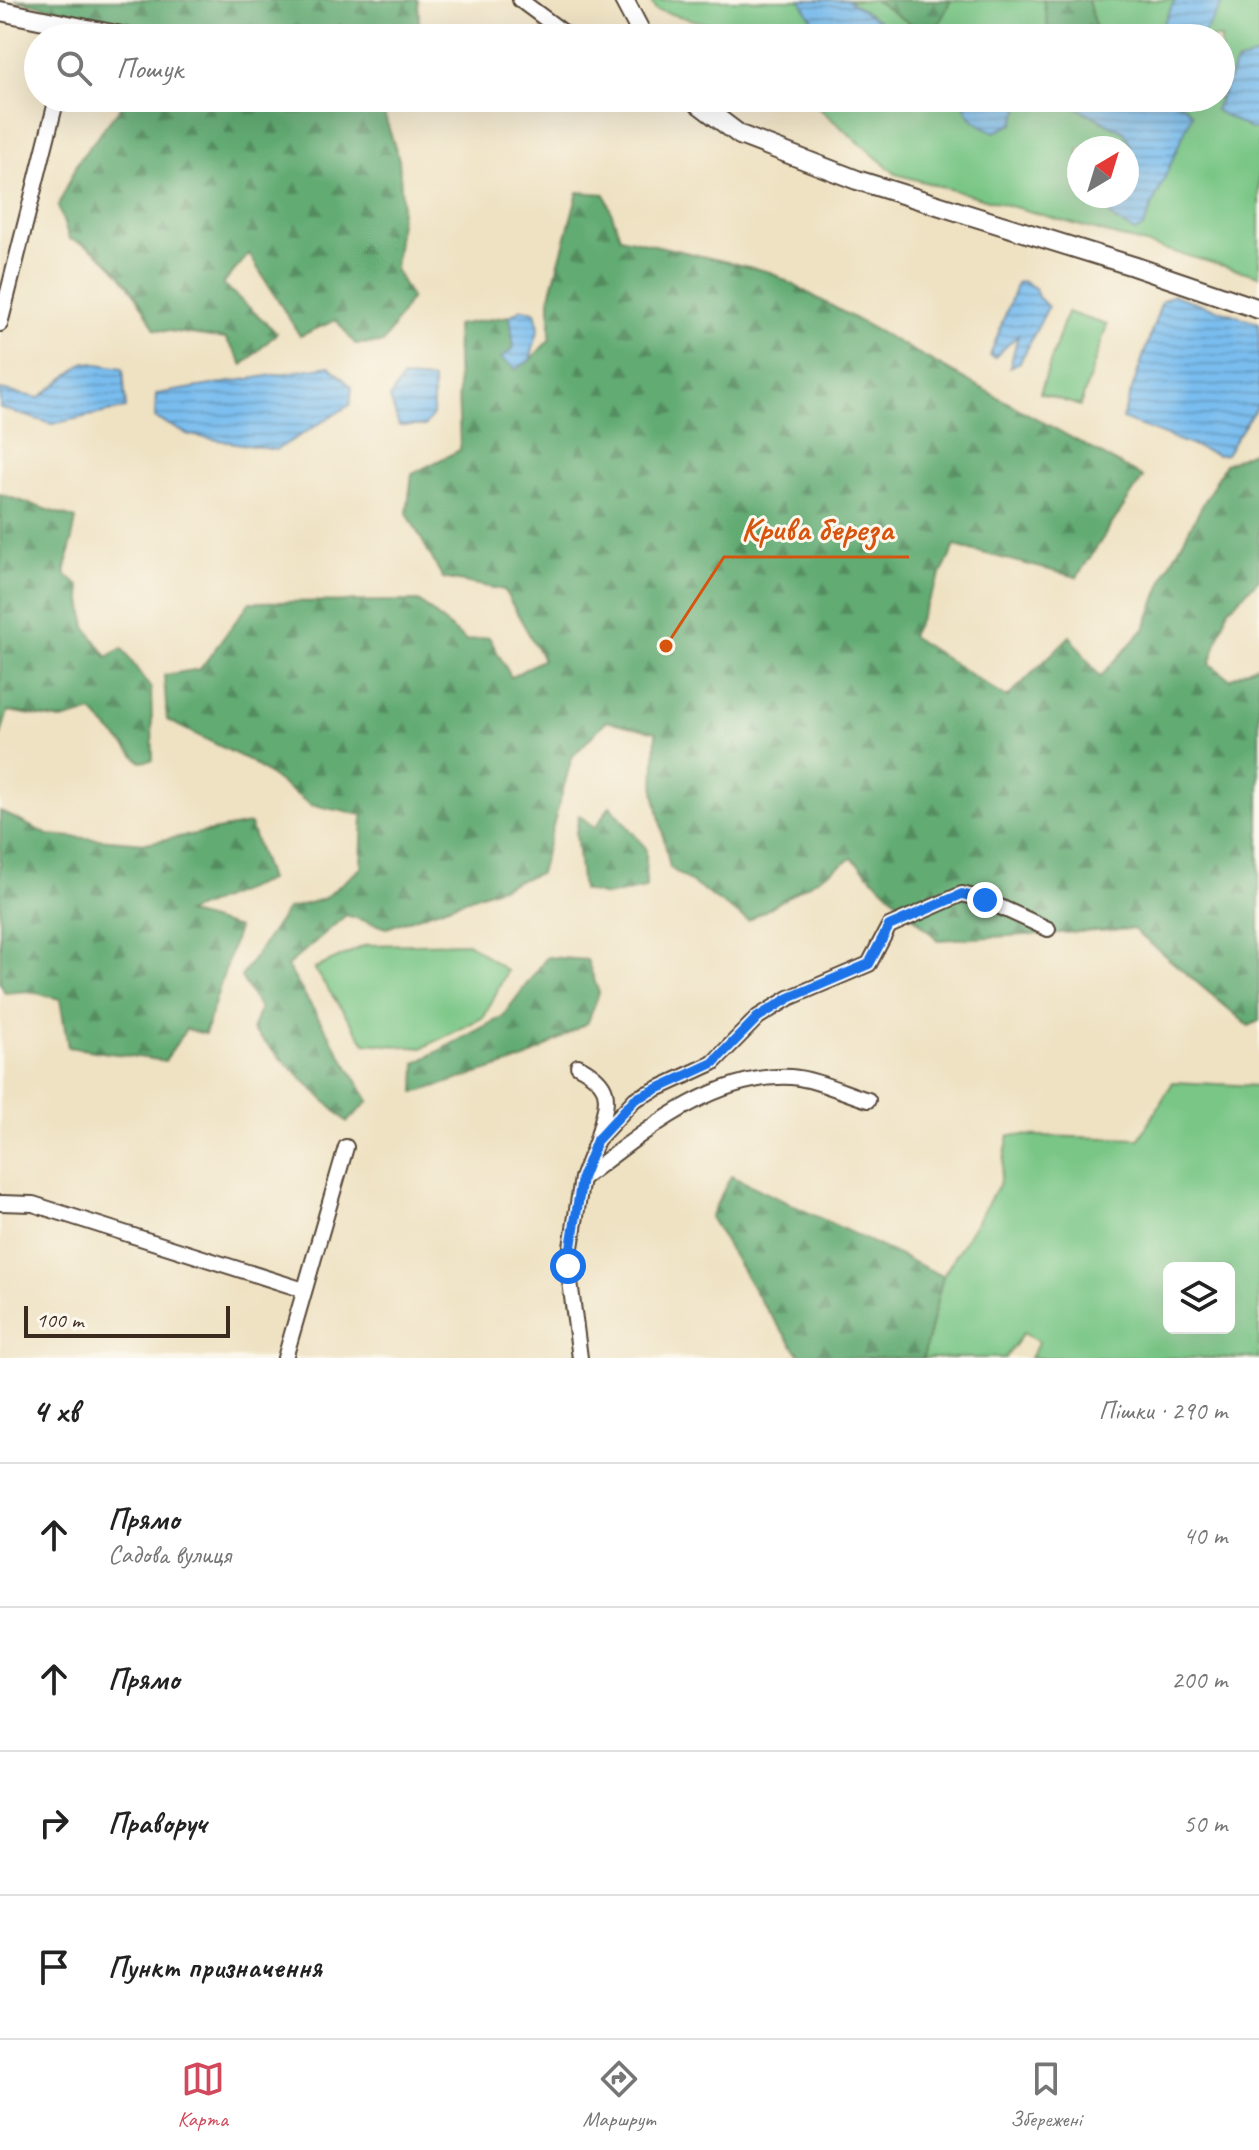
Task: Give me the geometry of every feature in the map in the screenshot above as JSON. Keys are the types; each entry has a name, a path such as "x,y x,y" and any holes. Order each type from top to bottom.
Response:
{"street":[{"path":"520,0 552,24"},
{"path":"624,0 637,24"},
{"path":"0,11 46,24"},
{"path":"0,324 53,112"},
{"path":"710,112 740,135 857,180 1133,266 1259,309"},
{"path":"597,1140 635,1099 713,1063 758,1017 789,998 869,964 889,926 962,894 985,900 1048,929"},
{"path":"578,1066 594,1075 608,1095 597,1140 582,1178 568,1266 580,1358"},
{"path":"582,1178 696,1100 755,1078 794,1077 868,1100"},
{"path":"285,1358 346,1147"},
{"path":"0,1203 33,1204 304,1290"}],"green space":[{"path":"15,0 418,0 419,24 122,24"},
{"path":"650,0 1259,0 1259,276 896,174 823,112 1235,112 1235,24 708,24 656,10"},
{"path":"874,0 951,0 939,24 911,24"},
{"path":"1043,0 1088,0 1094,24 1047,24"},
{"path":"117,112 384,112 399,160 402,201 395,269 411,298 383,343 355,344 336,320 300,336 249,254 223,284 277,333 243,365 226,339 155,329 130,287 109,262 97,252 69,239 58,206 79,160"},
{"path":"578,192 605,194 620,237 770,272 1143,477 1077,577 955,546 911,636 1007,698 1070,636 1100,677 1145,628 1167,570 1225,464 1259,449 1259,579 1228,610 1210,664 1230,679 1259,664 1259,1021 1249,1026 1133,929 938,940 852,858 748,921 670,868 654,792 656,732 606,721 572,757 540,873 387,928 346,915 287,966 369,1101 347,1122 252,1030 260,1009 241,977 287,909 323,899 361,868 363,815 311,805 250,761 167,720 164,675 200,669 250,602 419,601 466,641 489,637 511,677 543,659 504,590 443,578 407,513 412,474 460,450 456,325 510,316 514,348 502,358 516,369 530,360 550,339 550,296"},
{"path":"1067,312 1107,325 1080,406 1040,393"},
{"path":"0,494 76,519 65,574 80,587 86,627 107,657 122,648 151,689 153,760 141,762 92,712 61,720 8,711 0,738"},
{"path":"610,806 646,848 646,888 606,896 582,890 576,833 579,815 595,828"},
{"path":"0,811 48,835 146,843 250,824 269,880 186,913 238,928 205,1034 186,1029 165,1061 68,1047 60,999 28,991 5,993 0,982"},
{"path":"468,943 507,971 484,1017 422,1048 365,1043 314,969 366,945"},
{"path":"547,957 587,960 599,993 588,1022 525,1059 415,1093 416,1063 502,1017"},
{"path":"1173,1082 1259,1086 1259,1358 1030,1358 1039,1342 1023,1333 1005,1358 923,1358 943,1276 999,1185 1009,1135 1139,1139"},
{"path":"731,1176 943,1276 923,1358 802,1358 761,1302 710,1217"}],"water":[{"path":"801,0 847,0 884,24 818,24"},
{"path":"1175,0 1224,0 1210,24 1163,24"},
{"path":"1259,54 1259,128 1250,129 1219,112 1235,112 1236,63"},
{"path":"968,112 1018,112 1013,124 995,132 973,120"},
{"path":"1085,112 1190,112 1192,115 1143,227 1135,232 1112,218 1106,208 1139,208 1139,136 1126,136"},
{"path":"1022,281 1035,288 1038,297 1048,307 1020,362 1010,367 1018,335 994,358 990,356 1017,283"},
{"path":"1173,295 1259,323 1259,403 1226,454 1217,455 1122,419 1162,301"},
{"path":"521,309 535,312 539,327 530,360 516,369 501,358 514,348 510,316"},
{"path":"85,362 123,368 126,408 52,424 0,408 0,390 39,398"},
{"path":"329,366 352,387 350,405 276,450 189,435 155,418 156,394"},
{"path":"402,378 433,380 433,415 425,426 399,426 390,398"}],"place":[{"name":"Крива береза","path":"666,646"}],"route":[{"path":"568,1266 582,1178 597,1140 635,1099 713,1063 758,1017 789,998 869,964 889,926 962,894 985,900"}]}
